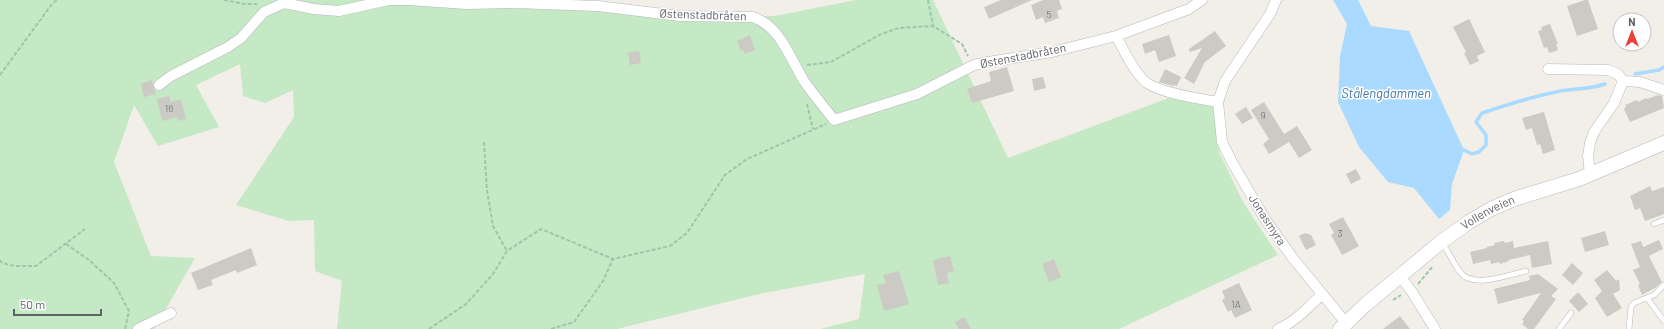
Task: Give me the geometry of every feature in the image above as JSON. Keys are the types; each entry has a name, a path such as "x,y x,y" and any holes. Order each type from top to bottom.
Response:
{"main road":[{"name":"Vollenveien","path":"1343,326 1441,242 1469,222 1499,205 1590,174 1664,143"}],"street":[{"name":"Østenstadbråten","path":"159,85 172,76 228,47 241,38 264,12 284,3 314,9 339,11 388,0 467,4 515,3 598,6 680,16 753,17 763,21 781,38 805,81 834,120 917,94 974,66 988,62 1052,52 1116,36 1189,9 1202,0"},
{"name":"Jonasmyra","path":"1276,0 1270,14 1225,81 1218,102 1222,142 1265,219 1292,257 1322,294 1343,326"},
{"path":"1116,36 1132,65 1147,83 1170,92 1218,102"},
{"path":"1548,69 1608,70 1618,74 1623,81"},
{"path":"1623,81 1640,82 1664,90"},
{"path":"1590,174 1588,156 1594,132 1614,103 1623,81"},
{"path":"1400,276 1435,329"},
{"path":"1278,329 1285,326 1303,312 1322,294"},
{"path":"138,329 171,313"}],"lane":[{"path":"1654,224 1664,220"},
{"path":"1441,242 1460,273 1470,279 1487,280 1526,271"},
{"path":"1629,329 1631,307 1634,303 1654,295 1664,285"},
{"path":"1648,298 1664,321"},
{"path":"1559,329 1571,313"}],"path":[{"path":"0,75 52,4 57,0"},
{"path":"224,0 245,4 260,4"},
{"path":"928,0 933,26"},
{"path":"796,67 831,62 881,34 899,28 933,26 962,44 974,66"},
{"path":"429,329 466,304 493,274 507,251 541,229 613,259 670,246 687,233 725,175 747,159 834,120"},
{"path":"484,142 487,191 493,226 507,251"},
{"path":"0,260 2,263 15,266 36,266 85,229"},
{"path":"66,244 89,260 114,283 129,311 125,329"},
{"path":"551,329 574,322 603,281 613,259"},
{"path":"1390,301 1410,290 1421,281 1433,266"}],"green space":[{"path":"0,0 561,0 665,15 775,16 856,0 933,0 1008,158 1174,96 1215,104 1219,152 1243,202 1278,255 1119,329 820,329 859,319 865,274 759,294 617,329 337,329 342,281 315,271 314,220 289,221 236,205 294,117 293,90 265,103 243,96 240,64 196,85 219,127 158,146 134,105 114,162 151,256 195,258 155,328 0,329"}],"water":[{"name":"Stålengdammen","path":"1333,0 1358,0 1371,26 1409,31 1464,150 1452,184 1450,210 1439,219 1414,188 1388,182 1359,147 1338,102 1340,56 1347,24"}],"building":[{"path":"1001,0 1032,0 989,19 984,7"},
{"path":"1043,0 1059,0 1062,9 1057,11 1059,18 1045,23 1043,17 1036,20 1031,5"},
{"path":"1588,0 1598,29 1577,36 1567,6"},
{"path":"1469,19 1485,52 1477,56 1479,61 1470,65 1464,53 1466,52 1453,27"},
{"path":"1550,24 1558,44 1556,44 1558,50 1549,53 1547,47 1544,48 1538,31 1542,30 1541,27"},
{"path":"1215,31 1226,46 1205,62 1194,84 1184,78 1202,48 1190,52 1189,49"},
{"path":"750,35 755,50 745,54 743,50 741,51 737,41"},
{"path":"1169,35 1176,56 1159,62 1155,50 1145,54 1142,44"},
{"path":"639,51 641,63 630,65 628,53"},
{"path":"1007,67 1014,91 972,103 967,89 991,81 989,72"},
{"path":"1165,69 1181,77 1177,86 1159,82"},
{"path":"1043,77 1046,88 1034,91 1032,79"},
{"path":"152,80 156,94 144,97 141,84"},
{"path":"1658,95 1662,96 1664,108 1630,122 1624,109 1626,107 1625,105 1637,100 1638,102"},
{"path":"169,96 171,102 181,99 186,119 178,121 177,117 162,121 157,99"},
{"path":"1264,102 1284,134 1297,126 1312,150 1299,158 1289,142 1269,154 1263,144 1269,139 1251,110"},
{"path":"1246,107 1253,118 1242,124 1235,114"},
{"path":"1544,112 1555,150 1543,154 1540,144 1537,145 1532,128 1526,130 1522,118"},
{"path":"1356,169 1361,179 1351,184 1346,174"},
{"path":"1650,186 1652,191 1664,187 1664,214 1645,221 1640,208 1635,210 1630,196"},
{"path":"1343,217 1359,246 1342,255 1331,235 1334,233 1329,224"},
{"path":"1605,231 1609,245 1585,252 1581,238"},
{"path":"1305,233 1311,235 1316,245 1306,250 1299,236"},
{"path":"1659,240 1663,249 1649,256 1662,282 1655,288 1642,295 1638,285 1640,284 1633,270 1640,267 1631,244 1641,241 1643,247"},
{"path":"1504,241 1505,243 1513,241 1514,248 1548,241 1552,264 1532,268 1530,255 1508,260 1509,261 1500,264 1499,262 1491,264 1490,260 1473,264 1470,252 1487,248 1495,245 1494,243"},
{"path":"251,248 257,265 237,273 236,270 211,280 213,285 198,290 191,273"},
{"path":"950,256 954,271 947,273 949,283 938,285 933,260"},
{"path":"1054,259 1061,277 1049,282 1042,264"},
{"path":"1572,263 1583,273 1573,285 1562,275"},
{"path":"1607,270 1616,281 1619,279 1620,290 1613,294 1622,308 1607,317 1595,298 1602,291 1594,280"},
{"path":"899,271 909,304 884,311 877,285 886,283 883,275"},
{"path":"1538,274 1558,289 1551,296 1556,299 1534,329 1528,329 1522,324 1524,321 1522,320 1541,293 1498,304 1494,289 1530,280 1529,276"},
{"path":"1239,283 1252,310 1235,318 1231,310 1228,312 1222,300 1225,298 1222,291"},
{"path":"1578,292 1588,304 1579,312 1569,301"},
{"path":"1400,316 1410,329 1383,329"},
{"path":"964,317 971,329 959,329 955,322"}],"waterway":[{"path":"1635,74 1659,70 1664,67"},
{"path":"1464,150 1472,154 1479,152 1486,145 1486,135 1476,122 1482,113 1547,94 1605,84"}]}
